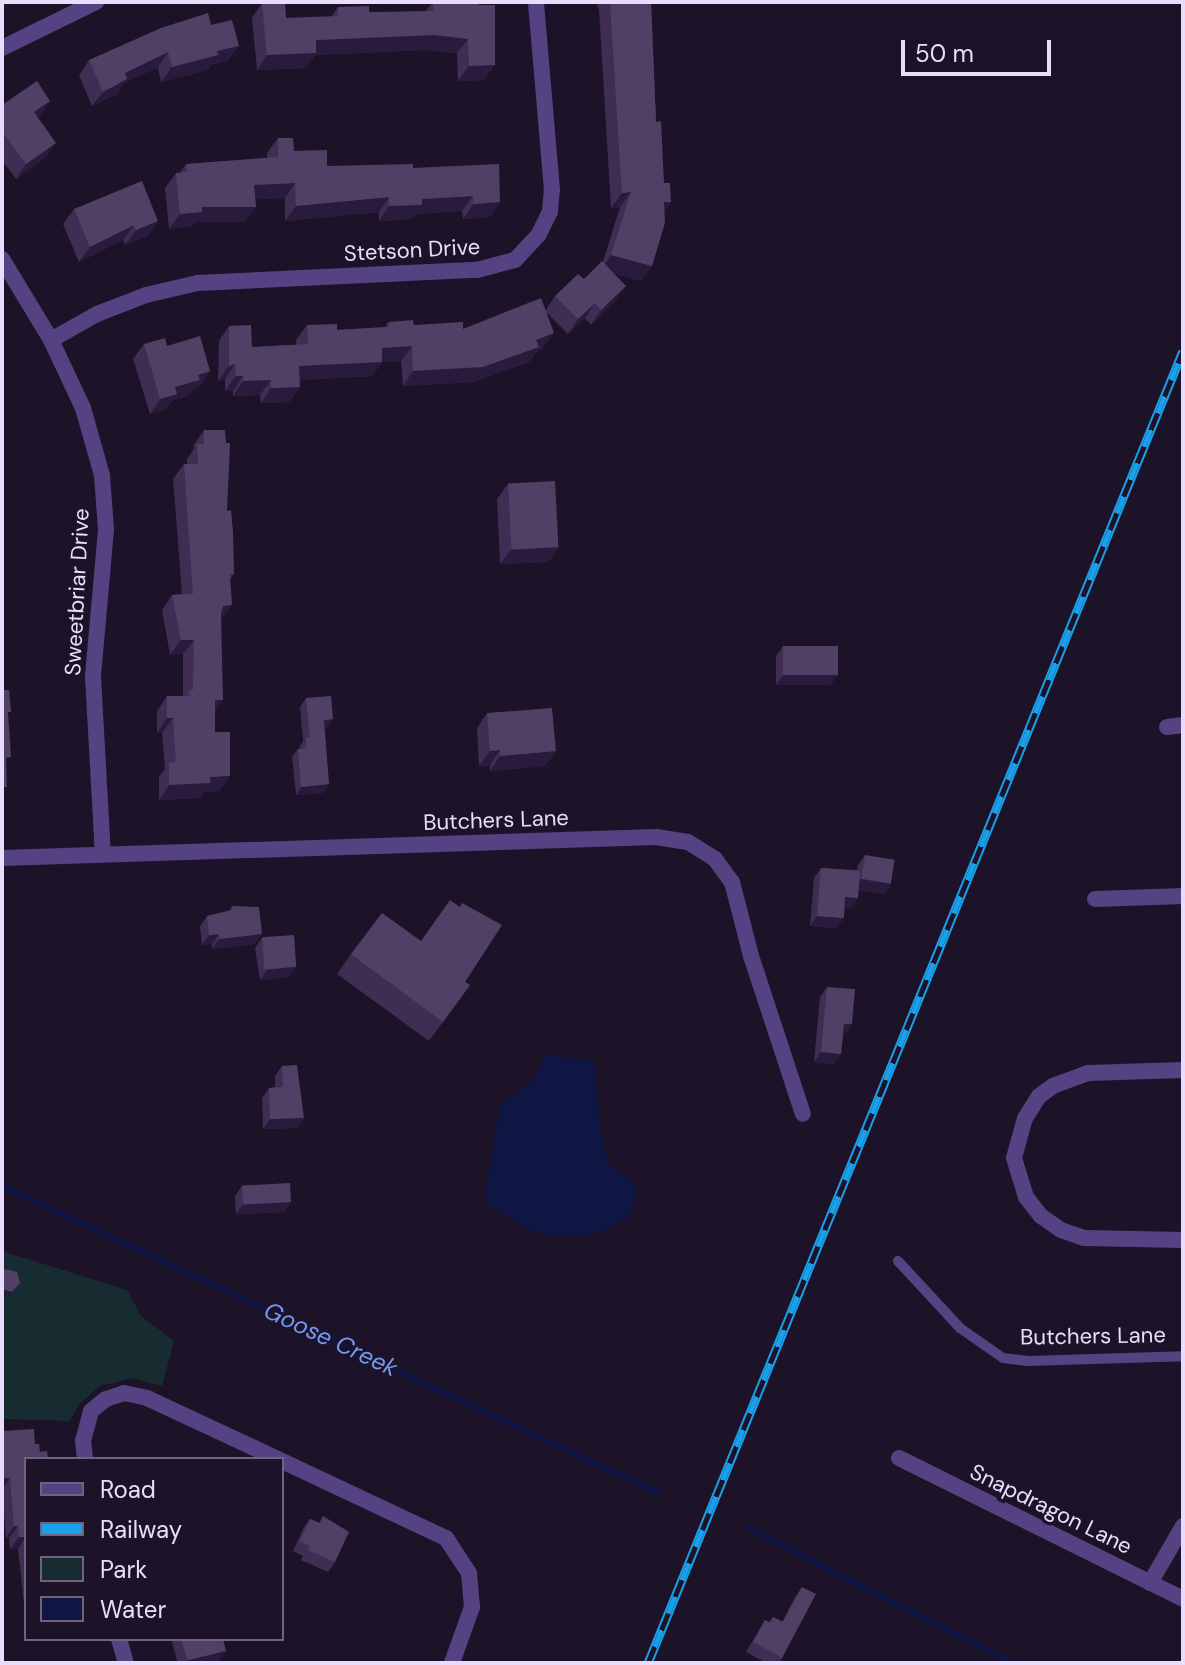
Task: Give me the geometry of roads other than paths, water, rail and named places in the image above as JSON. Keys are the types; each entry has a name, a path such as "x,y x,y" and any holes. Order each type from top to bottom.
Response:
{"street":[{"path":"2,48 96,2"},
{"name":"Stetson Drive","path":"51,340 97,314 146,295 198,283 477,270 515,260 539,234 550,211 540,12 536,2"},
{"name":"Sweetbriar Drive","path":"2,259 51,340 83,408 97,451 106,506 93,677 103,854"},
{"name":"Butchers Lane","path":"2,858 656,837 688,842 715,859 732,882 751,956 803,1114"},
{"path":"1095,899 1183,896"},
{"path":"1183,1070 1088,1073 1053,1086 1039,1096 1025,1118 1014,1158 1026,1197 1041,1216 1061,1230 1084,1238 1183,1240"},
{"path":"85,1457 83,1441 91,1411 106,1399 124,1393 147,1398 274,1457"},
{"name":"Snapdragon Lane","path":"899,1458 1183,1599"},
{"path":"284,1462 446,1538 469,1573 472,1607 452,1663"},
{"path":"1150,1583 1183,1526"},
{"path":"120,1641 126,1663"}],"lane":[{"name":"Butchers Lane","path":"898,1261 960,1328 1003,1358 1028,1361 1183,1356"}],"water":[{"path":"546,1054 594,1062 601,1134 609,1164 626,1176 635,1189 635,1202 629,1218 597,1233 566,1237 537,1233 488,1206 485,1195 500,1105 534,1080"}],"waterway":[{"name":"Goose Creek","path":"2,1186 659,1493"},
{"name":"Goose Creek","path":"748,1528 1012,1663"}],"railway":[{"path":"648,1663 1183,351"}]}
